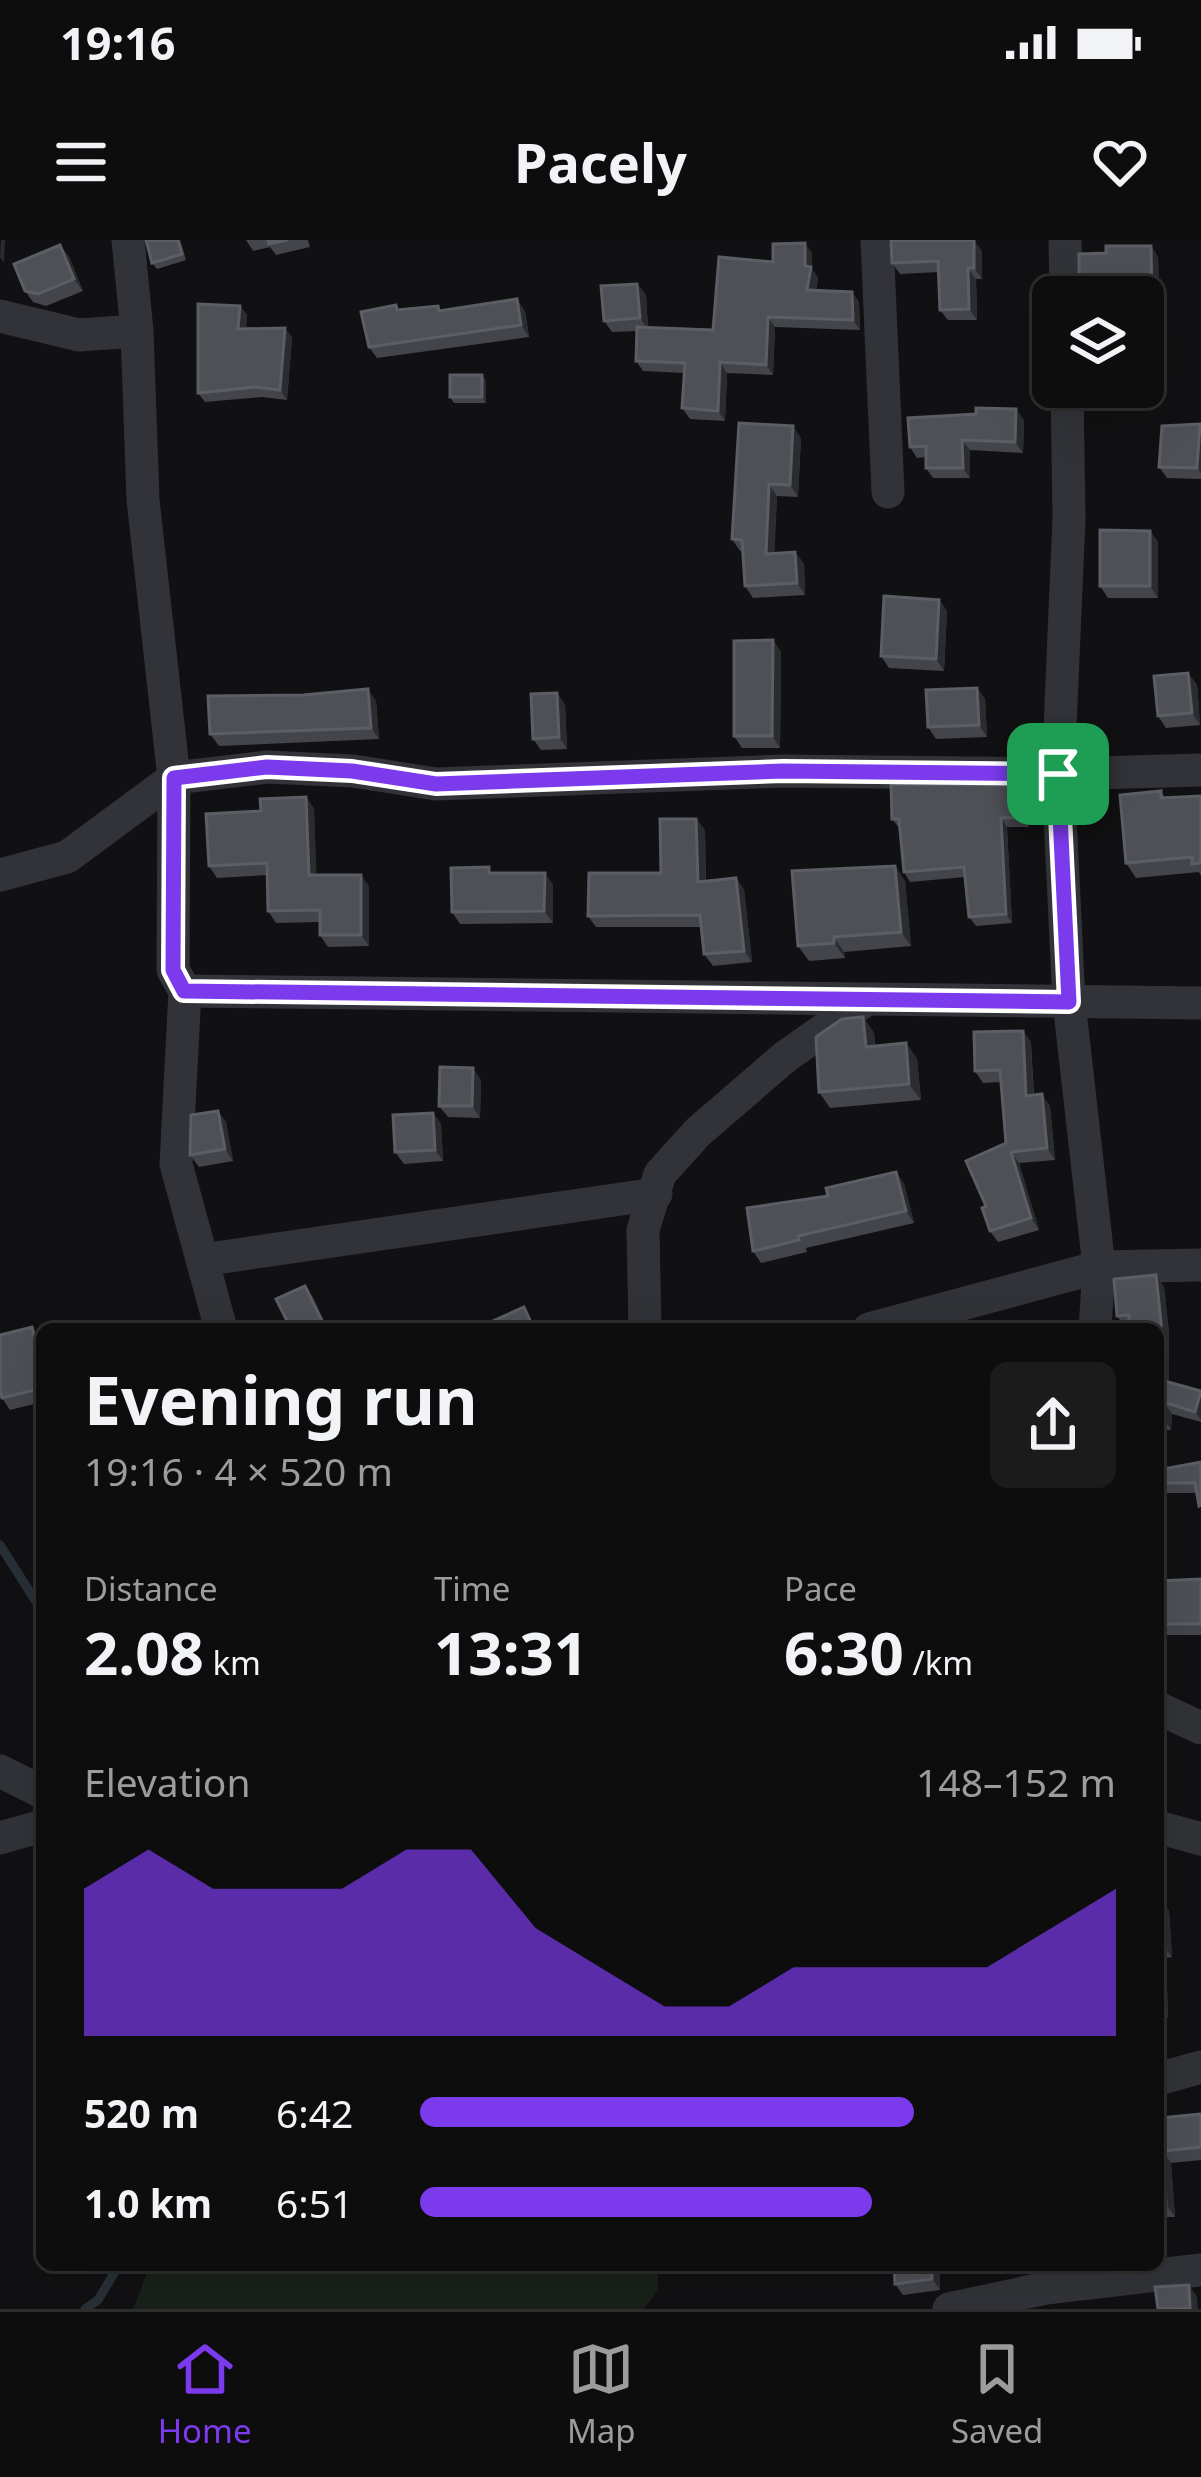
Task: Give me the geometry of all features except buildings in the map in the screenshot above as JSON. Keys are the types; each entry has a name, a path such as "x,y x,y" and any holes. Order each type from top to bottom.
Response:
{"street":[{"path":"128,240 137,331 143,500 174,778 173,970 184,991 176,1164 219,1323"},
{"path":"877,240 888,492"},
{"path":"1065,240 1066,276"},
{"path":"0,316 80,334 137,331"},
{"path":"1067,408 1070,519 1058,774 1069,1002 1099,1267 1095,1323"},
{"path":"0,875 67,857 174,778 267,767 352,771 436,784 783,771 1058,774 1201,770"},
{"path":"184,991 1201,1004"},
{"path":"646,1323 643,1230 660,1174 698,1132 785,1058 866,1000"},
{"path":"202,1260 656,1194"},
{"path":"891,1323 1099,1267 1201,1265"},
{"path":"1164,1711 1201,1728"},
{"path":"0,1771 36,1789"},
{"path":"0,1838 36,1828"},
{"path":"1164,1829 1201,1839"},
{"path":"1164,2077 1201,2067"},
{"path":"949,2309 1047,2287 1201,2270"}],"shaded area":[{"path":"148,2271 658,2271 658,2290 644,2309 133,2309"}],"waterway":[{"path":"0,1545 36,1602"},
{"path":"85,2309 98,2300 115,2271"}],"route":[{"path":"267,767 352,771 436,784 783,771 1058,774 1069,1002 184,991 173,970 174,778 267,767"}]}
